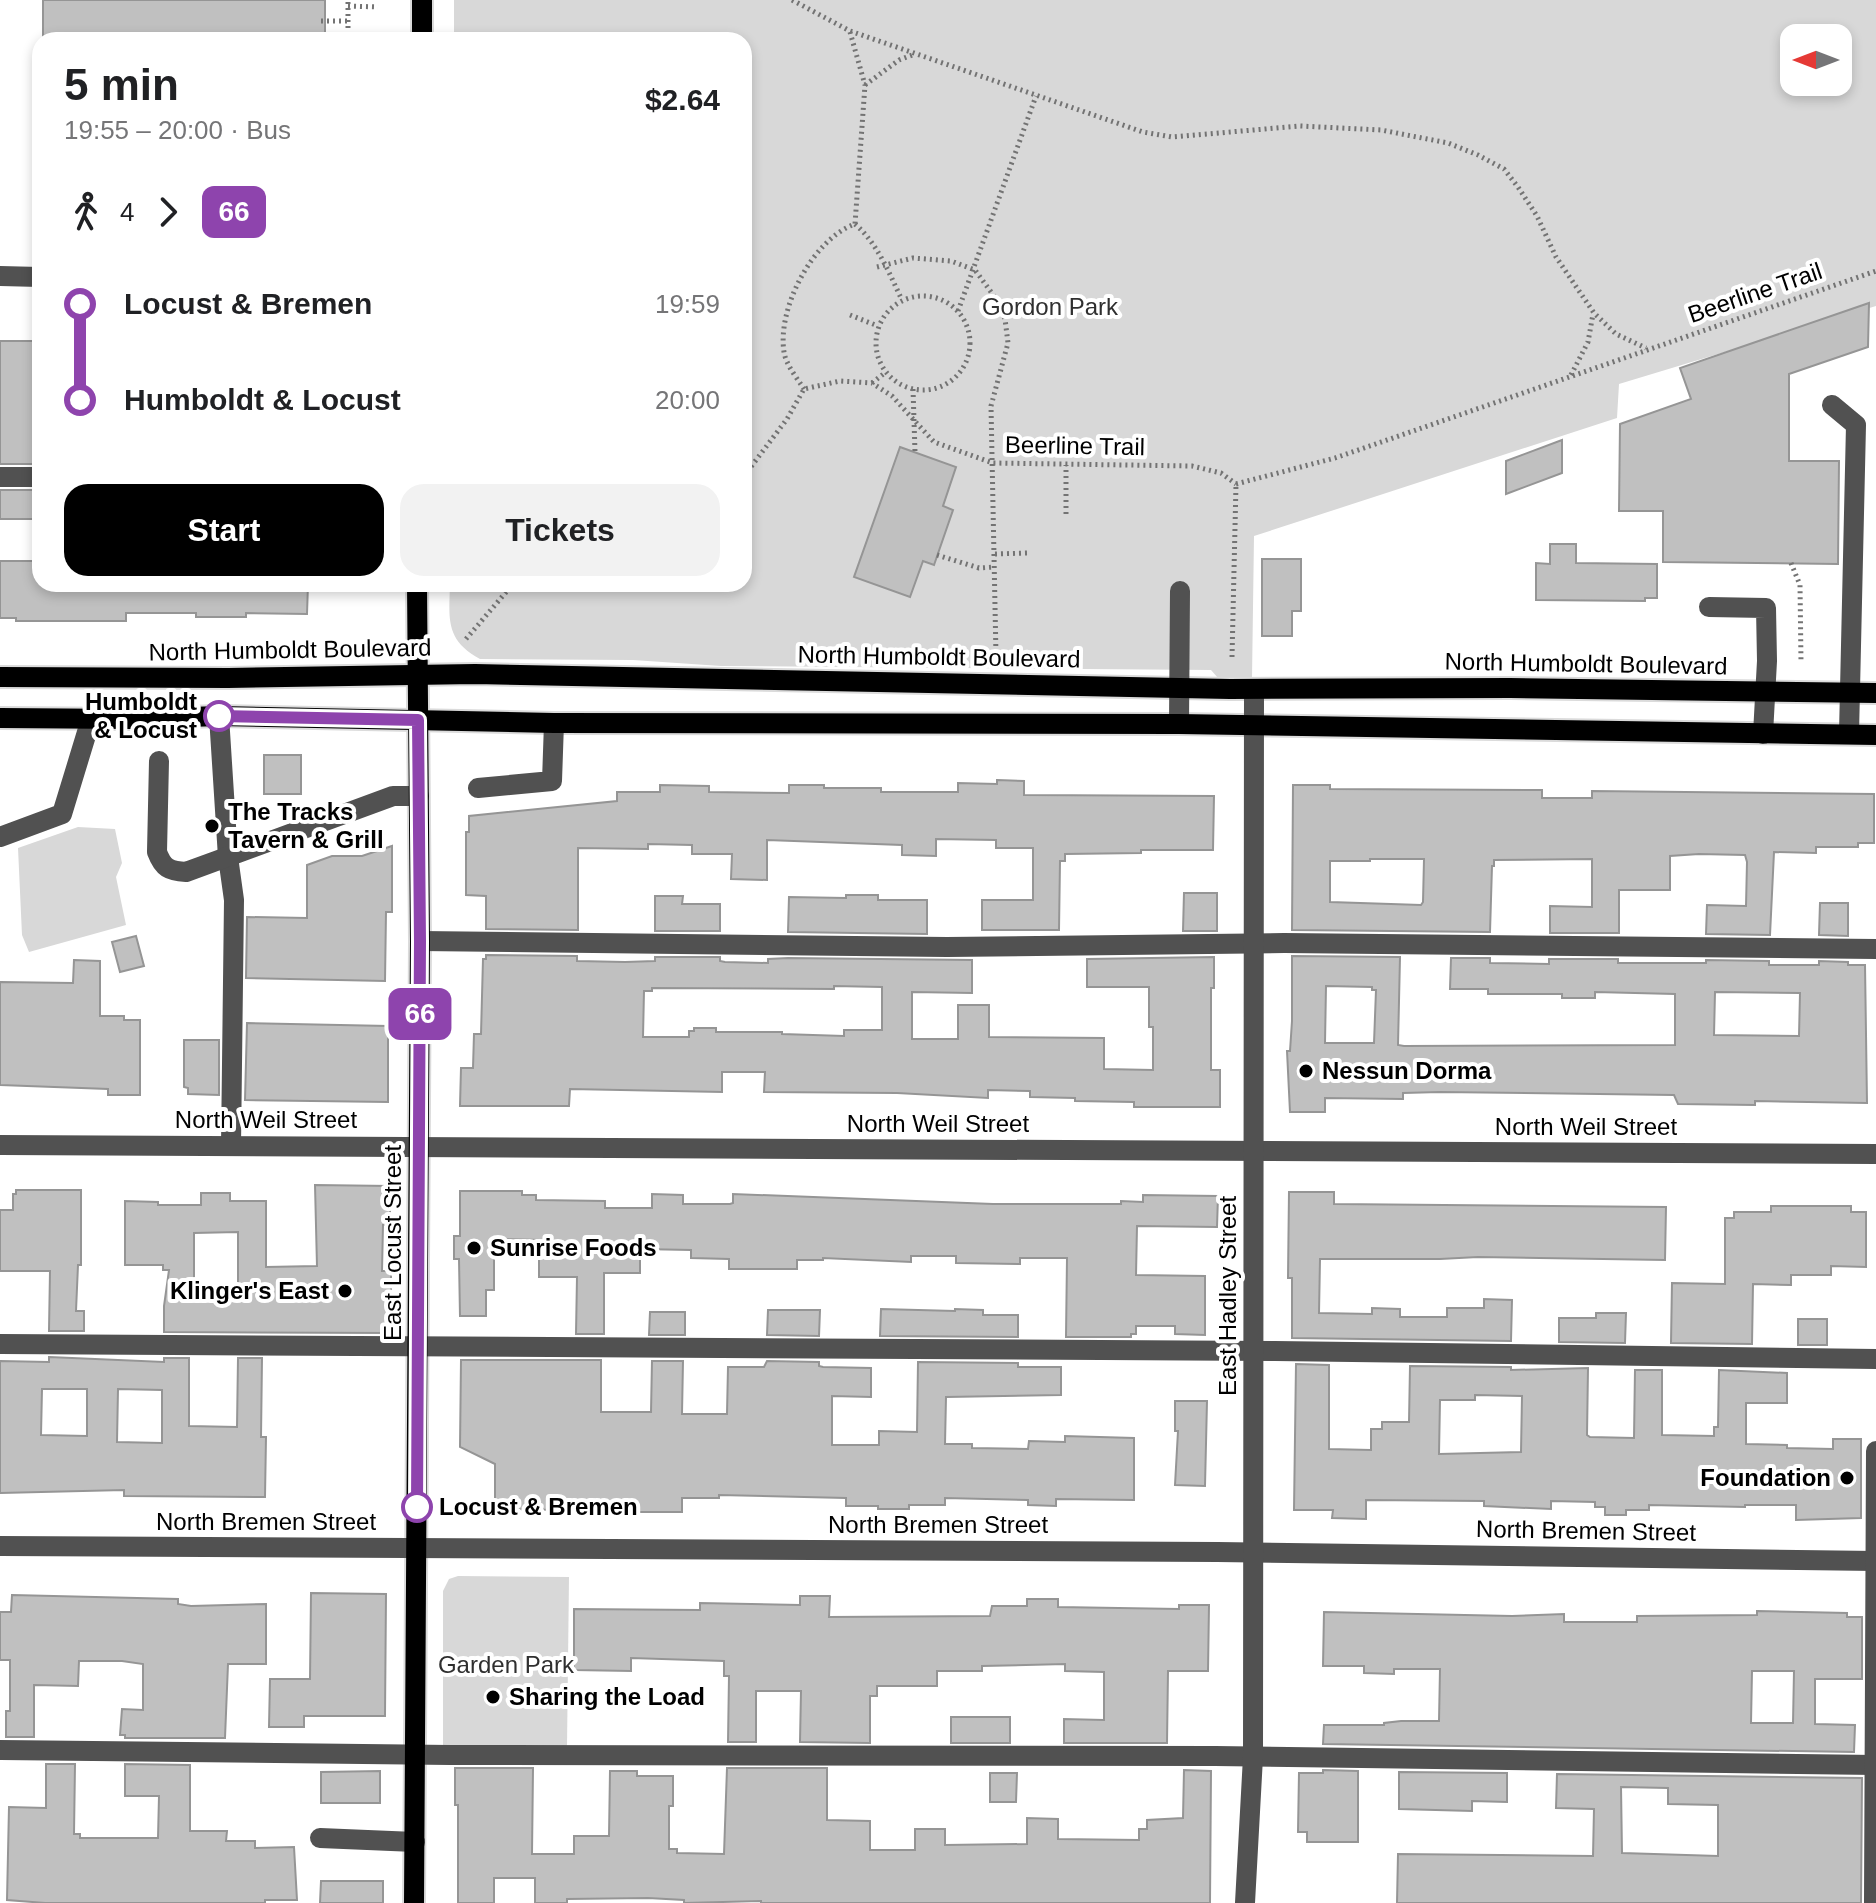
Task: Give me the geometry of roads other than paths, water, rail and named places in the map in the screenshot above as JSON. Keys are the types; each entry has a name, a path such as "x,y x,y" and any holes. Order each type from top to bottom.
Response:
{"main road":[{"path":"422,0 422,32"},
{"name":"East Locust Street","path":"414,1903 420,941 417,592"},
{"name":"North Humboldt Boulevard","path":"0,677 228,678 418,674 1254,689 1510,688 1876,693"},
{"path":"0,718 219,716 554,723 1179,724 1876,735"}],"street":[{"path":"0,276 32,277"},
{"path":"1832,405 1856,425 1849,734"},
{"path":"0,477 32,477"},
{"path":"1179,724 1180,591"},
{"path":"1709,607 1766,608 1763,734"},
{"name":"East Hadley Street","path":"1245,1903 1253,1757 1254,689"},
{"path":"219,716 228,857 234,900 231,1146"},
{"path":"0,837 62,814 91,719"},
{"path":"478,788 552,781 554,723"},
{"path":"159,761 157,852 161,863 172,871 186,872 393,796 419,796"},
{"path":"420,941 947,947 1253,944 1876,949"},
{"name":"North Weil Street","path":"0,1145 1876,1154"},
{"path":"0,1344 1253,1351 1876,1359"},
{"path":"1874,1903 1876,1451"},
{"name":"North Bremen Street","path":"0,1546 1254,1553 1875,1561"},
{"path":"0,1750 1253,1757 1875,1765"},
{"path":"320,1838 415,1842"}],"place":[{"name":"Humboldt & Locust","path":"219,716"},
{"name":"The Tracks Tavern & Grill","path":"212,826"},
{"name":"Nessun Dorma","path":"1306,1071"},
{"name":"Sunrise Foods","path":"474,1248"},
{"name":"Klinger's East","path":"345,1291"},
{"name":"Foundation","path":"1847,1478"},
{"name":"Locust & Bremen","path":"417,1507"},
{"name":"Sharing the Load","path":"493,1697"}],"park label":[{"name":"Gordon Park","path":"1050,307"},
{"name":"Garden Park","path":"506,1665"}]}
